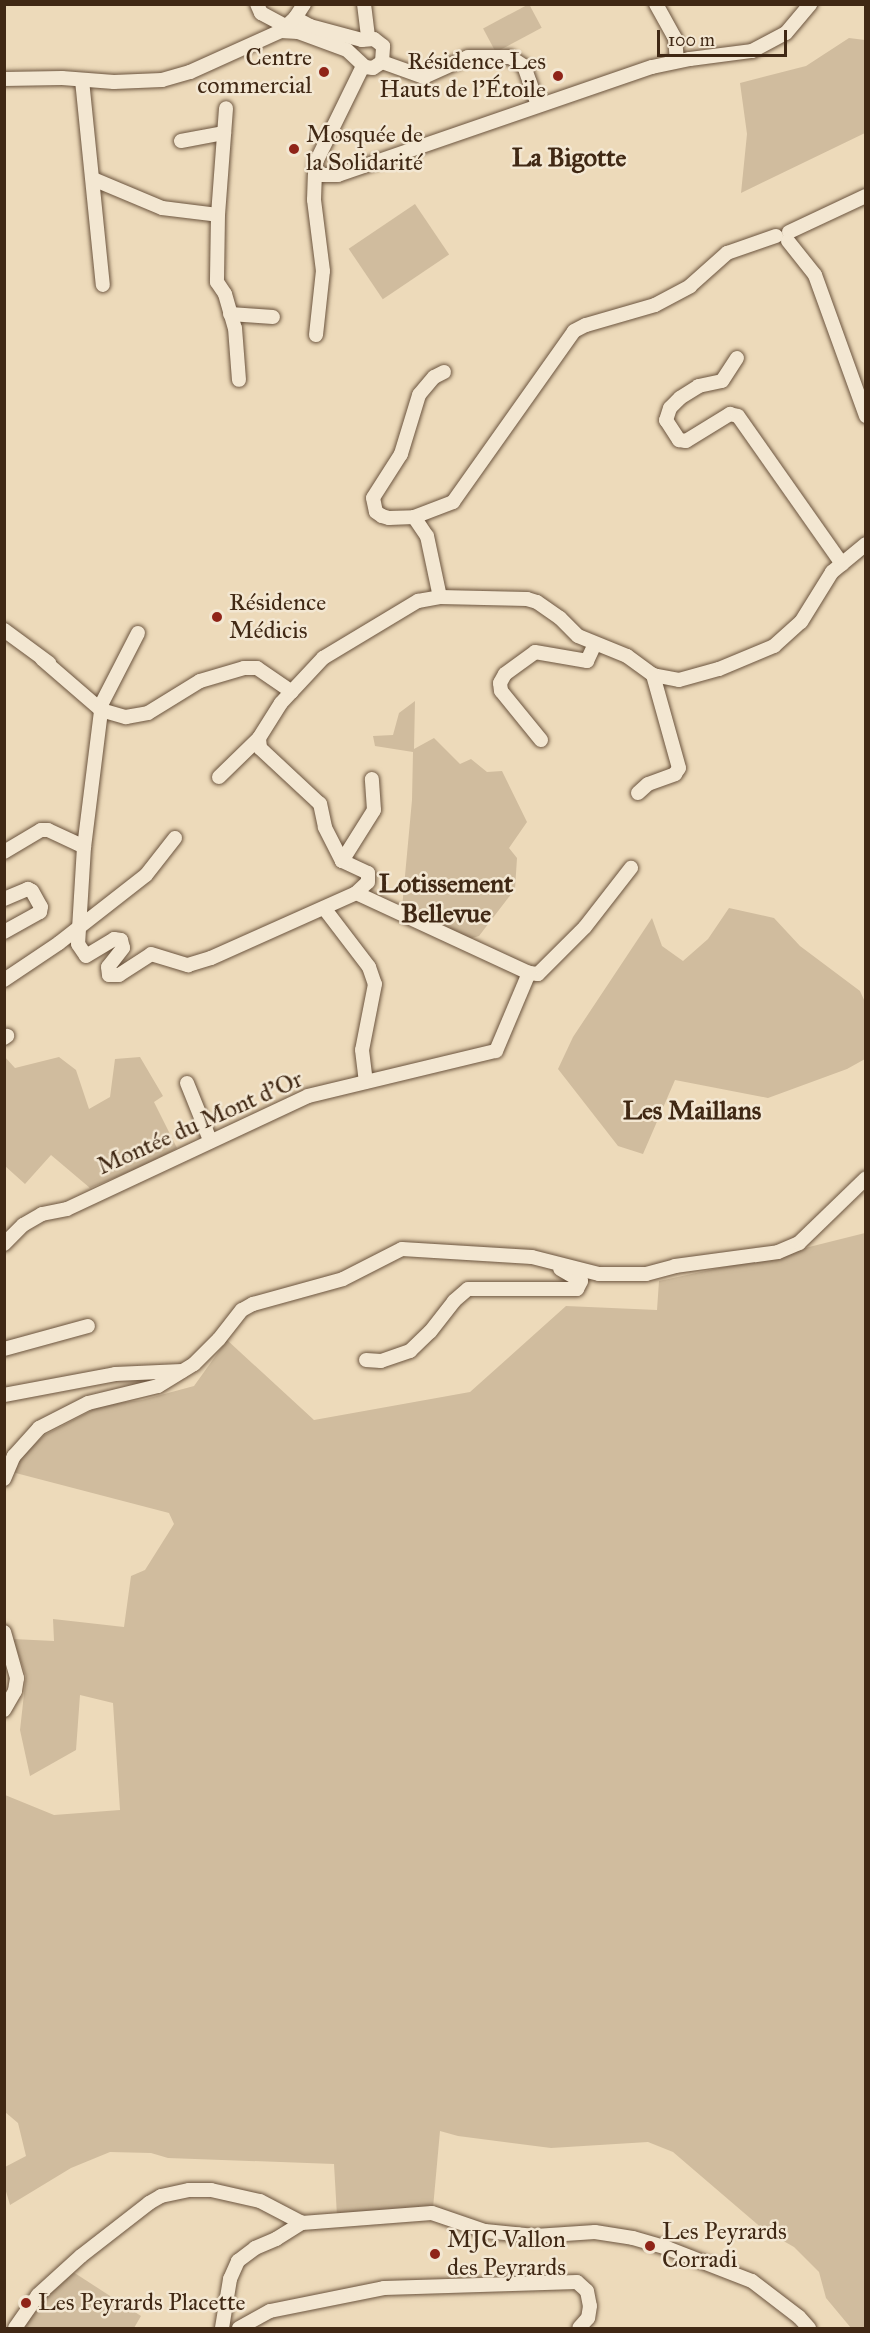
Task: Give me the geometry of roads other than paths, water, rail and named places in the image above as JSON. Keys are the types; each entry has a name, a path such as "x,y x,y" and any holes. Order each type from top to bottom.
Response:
{"street":[{"path":"257,4 261,13 373,68 382,62"},
{"path":"288,26 304,4"},
{"path":"364,4 365,39"},
{"path":"656,4 675,38 677,61"},
{"path":"315,175 339,175 538,105 677,61 752,51 768,45 786,33 810,4"},
{"path":"4,79 114,82 162,80 190,72 288,26 310,26 374,39 383,46 382,62"},
{"path":"316,335 323,271 314,200 316,162 359,60 356,46 365,39"},
{"path":"382,62 424,77 468,57 510,57 524,66 538,105"},
{"path":"82,80 104,285"},
{"path":"226,108 218,215 217,282 225,294 235,328 239,380"},
{"path":"181,141 224,134"},
{"path":"93,180 162,208 218,215"},
{"path":"444,372 434,377 418,395 401,454 373,498 376,512 382,516 414,518 453,502 574,332 586,325 631,314 655,305 690,285 727,253 784,236 866,196"},
{"path":"784,236 815,275 866,416"},
{"path":"230,314 273,317"},
{"path":"737,358 722,381 699,386 680,398 670,408 666,420 679,440 686,441 730,414 738,416 842,564"},
{"path":"414,518 427,536 440,597"},
{"path":"219,777 259,738 292,692 323,658 418,601 440,597 527,598 560,618 578,636 627,656 653,675 679,680 719,669 774,646 801,622 824,580 866,544"},
{"path":"4,630 102,706 119,716 135,717 148,712 200,681 244,668 257,668 292,692"},
{"path":"138,633 102,706 85,829 78,927 79,949 86,956 114,939 118,939 124,944 107,971 113,977 151,954 188,966 212,958 356,893 368,882 368,873 342,861 325,826 320,804 260,748 259,738"},
{"path":"541,740 501,691 500,682 505,674 535,652 586,661 595,644"},
{"path":"638,793 648,784 675,774 679,768 653,675"},
{"path":"342,861 374,810 372,779"},
{"path":"66,838 85,829"},
{"path":"4,852 41,830 48,830 84,847"},
{"path":"4,980 146,875 175,838"},
{"path":"356,893 530,973 538,974 585,927 631,868"},
{"path":"4,899 28,889 32,891 41,907 40,912 4,932"},
{"path":"324,908 369,967 375,984 362,1050 366,1082"},
{"name":"Montée du Mont d'Or","path":"4,1244 23,1225 42,1214 67,1209 308,1096 496,1051 530,973"},
{"path":"187,1083 210,1140"},
{"path":"4,1479 14,1456 39,1428 88,1403 158,1386 184,1371 195,1364 219,1340 232,1320 247,1307 343,1280 402,1249 532,1257 598,1274 646,1274 675,1266 778,1252 800,1243 866,1178"},
{"path":"366,1360 381,1361 410,1351 430,1332 454,1301 468,1289 577,1290 581,1281 559,1269 520,1256"},
{"path":"4,1349 88,1326"},
{"path":"4,1395 115,1374 184,1371"},
{"path":"4,1632 17,1678 15,1691 4,1710"},
{"path":"15,2328 32,2301 64,2270 161,2196 189,2190 220,2192 270,2205 302,2223"},
{"path":"222,2328 230,2278 238,2261 255,2248 276,2239 302,2223 432,2213 485,2231 517,2235 573,2231 633,2238 667,2248 752,2281 799,2317 809,2328"},
{"path":"238,2328 270,2311 384,2288 577,2282 587,2292 590,2306 588,2318 579,2328"}],"place":[{"name":"Centre commercial","path":"324,72"},
{"name":"Résidence Les Hauts de l'Étoile","path":"558,76"},
{"name":"Mosquée de la Solidarité","path":"294,149"},
{"name":"Résidence Médicis","path":"217,617"},
{"name":"Les Peyrards Corradi","path":"650,2246"},
{"name":"MJC Vallon des Peyrards","path":"435,2254"},
{"name":"Les Peyrards Placette","path":"26,2303"}],"district":[{"name":"La Bigotte","path":"569,158"},
{"name":"Lotissement Bellevue","path":"446,899"},
{"name":"Les Maillans","path":"692,1111"}]}
